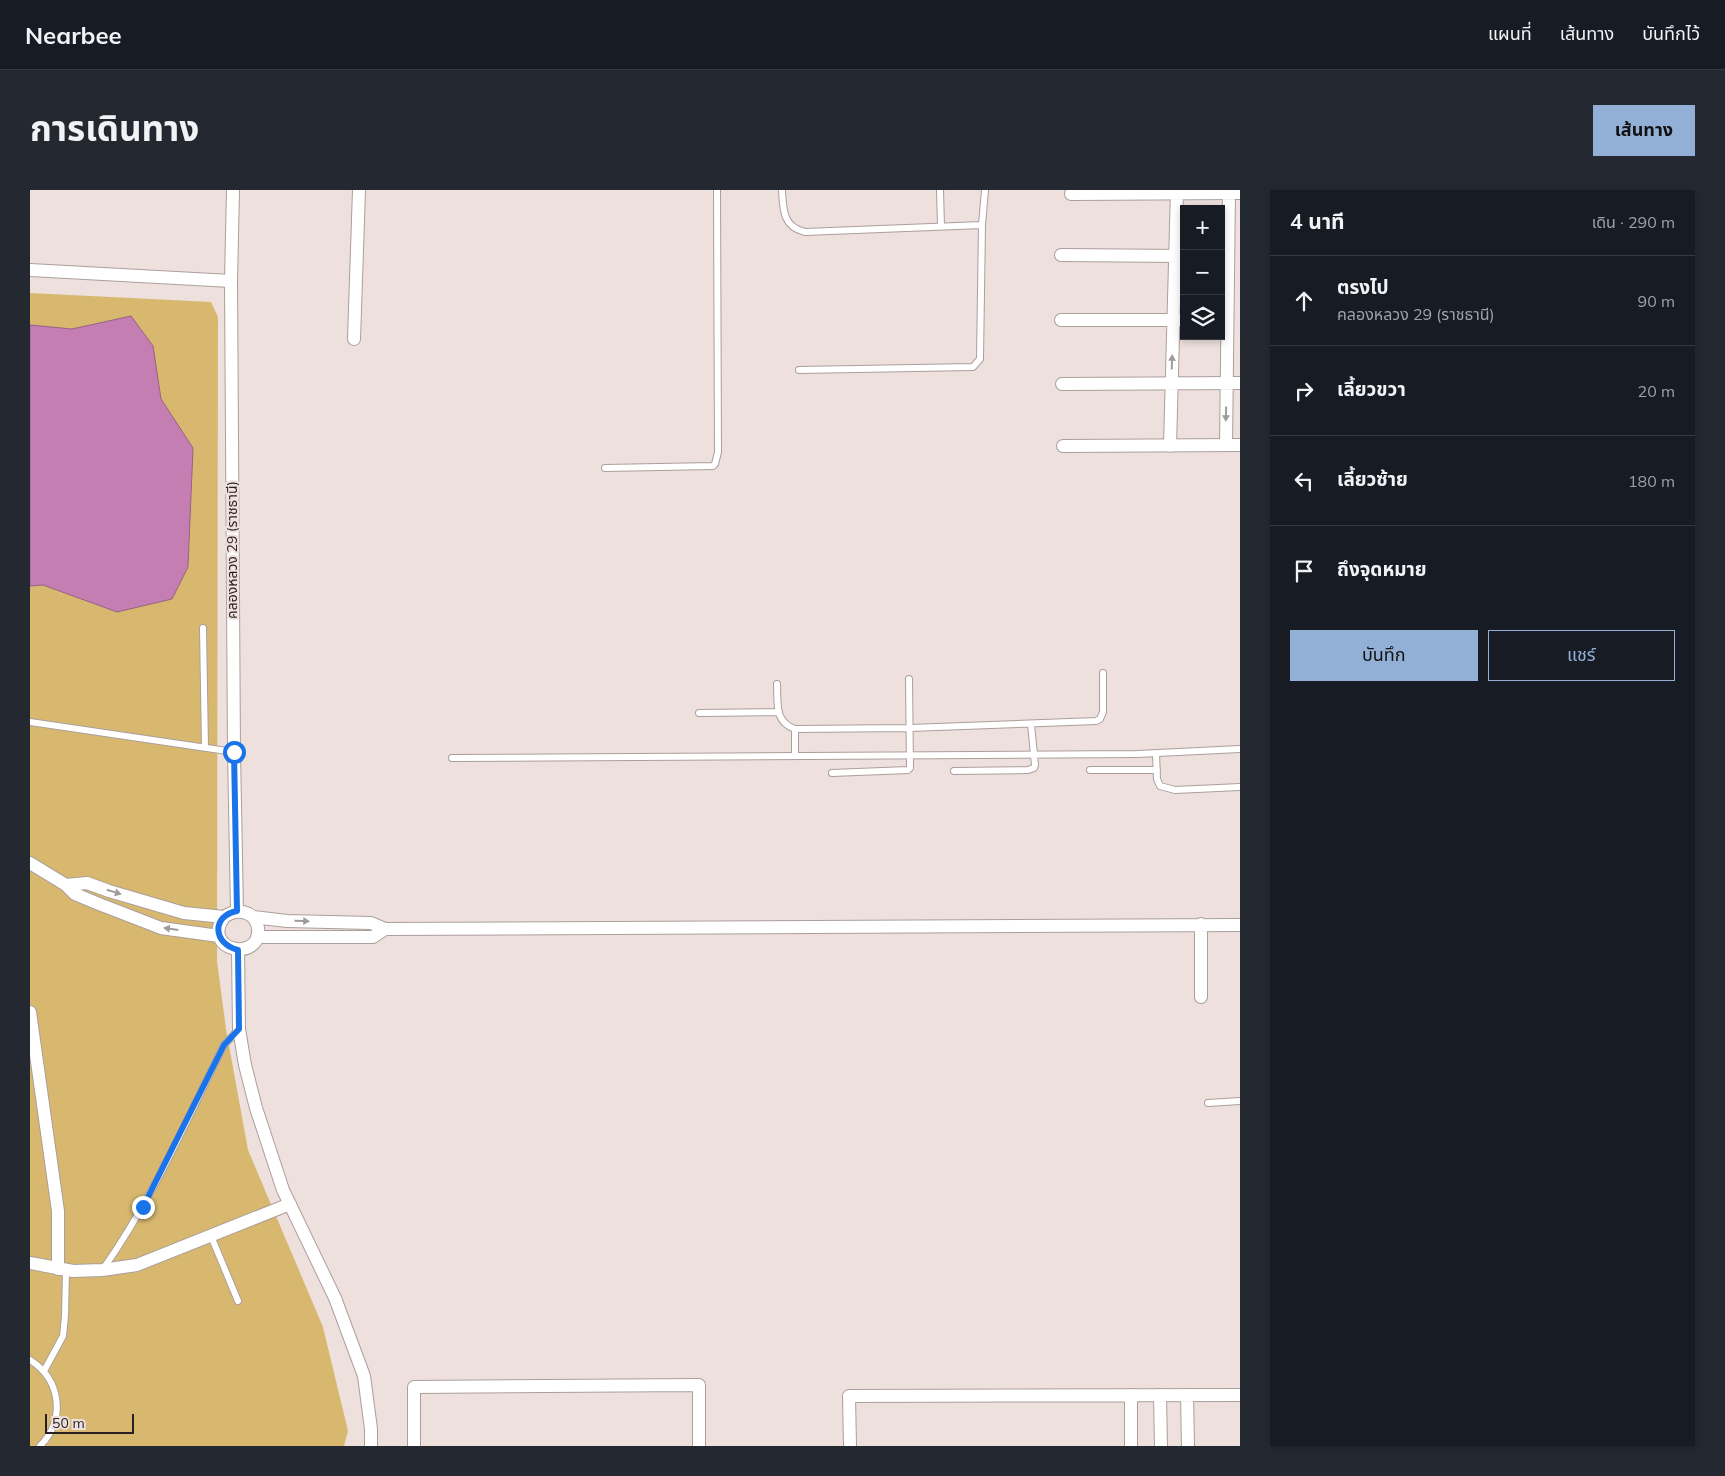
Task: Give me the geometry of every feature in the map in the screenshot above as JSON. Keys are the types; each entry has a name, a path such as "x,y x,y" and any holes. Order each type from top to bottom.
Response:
{"street":[{"name":"คลองหลวง 29 (ราชธานี)","path":"234,190 231,281 237,911"},
{"path":"354,339 359,190"},
{"path":"1170,446 1172,384 1179,320 1180,256 1177,191"},
{"path":"1070,194 1177,191 1233,192 1226,445"},
{"path":"1061,255 1180,256"},
{"path":"30,270 231,281"},
{"path":"1061,320 1179,320"},
{"path":"1062,384 1240,383"},
{"path":"1063,446 1240,445"},
{"path":"30,863 66,885 75,894 160,928 219,936"},
{"path":"66,885 87,883 184,913 224,917"},
{"path":"231,912 247,912 253,918 258,930 254,943 238,950 229,948 222,942 218,929 224,917 231,912"},
{"path":"253,918 287,921 371,923 385,929 1240,925"},
{"path":"1201,924 1201,997"},
{"path":"257,937 373,937 385,929"},
{"path":"238,950 239,1029 245,1065 256,1108 283,1190 335,1298 364,1376 371,1429 371,1446"},
{"path":"30,1012 58,1212 62,1269"},
{"path":"30,1263 62,1269 102,1270 137,1265 290,1204"},
{"path":"414,1446 414,1387 689,1385 699,1385 699,1446"},
{"path":"1130,1395 1131,1446"},
{"path":"1160,1395 1161,1446"},
{"path":"1187,1395 1188,1446"},
{"path":"850,1446 849,1396 1240,1395"}],"lane":[{"path":"605,468 713,466 716,464 718,452 717,190"},
{"path":"782,190 783,212 790,224 797,230 805,232 982,225"},
{"path":"940,190 941,226"},
{"path":"799,370 973,367 980,359 982,225 985,190"},
{"path":"203,628 205,748"},
{"path":"777,684 781,721 786,726 795,730 1031,724 1090,722 1100,719 1103,712 1103,673"},
{"path":"832,773 908,770 910,768 909,679"},
{"path":"699,713 779,712"},
{"path":"30,722 234,752"},
{"path":"954,771 1028,770 1034,768 1031,724"},
{"path":"795,730 795,756"},
{"path":"452,758 1156,753 1240,749"},
{"path":"1156,753 1157,779 1160,786 1175,790 1240,788"},
{"path":"1090,770 1157,770"},
{"path":"102,1270 124,1239 143,1207 224,1045 239,1029"},
{"path":"1208,1102 1240,1101"},
{"path":"211,1236 238,1301"},
{"path":"44,1370 63,1336 65,1316 62,1269"},
{"path":"30,1360 44,1370 57,1398 55,1422 40,1446"}],"shaded area":[{"path":"30,293 211,302 218,317 217,961 226,1029 248,1150 323,1327 348,1431 344,1446 30,1446"},
{"path":"131,316 153,346 161,399 193,448 188,567 172,599 117,612 43,585 30,586 30,325 72,329"}],"route":[{"path":"143,1207 224,1045 239,1029 238,950 229,948 222,942 218,929 224,917 231,912 237,911 234,752"}]}
